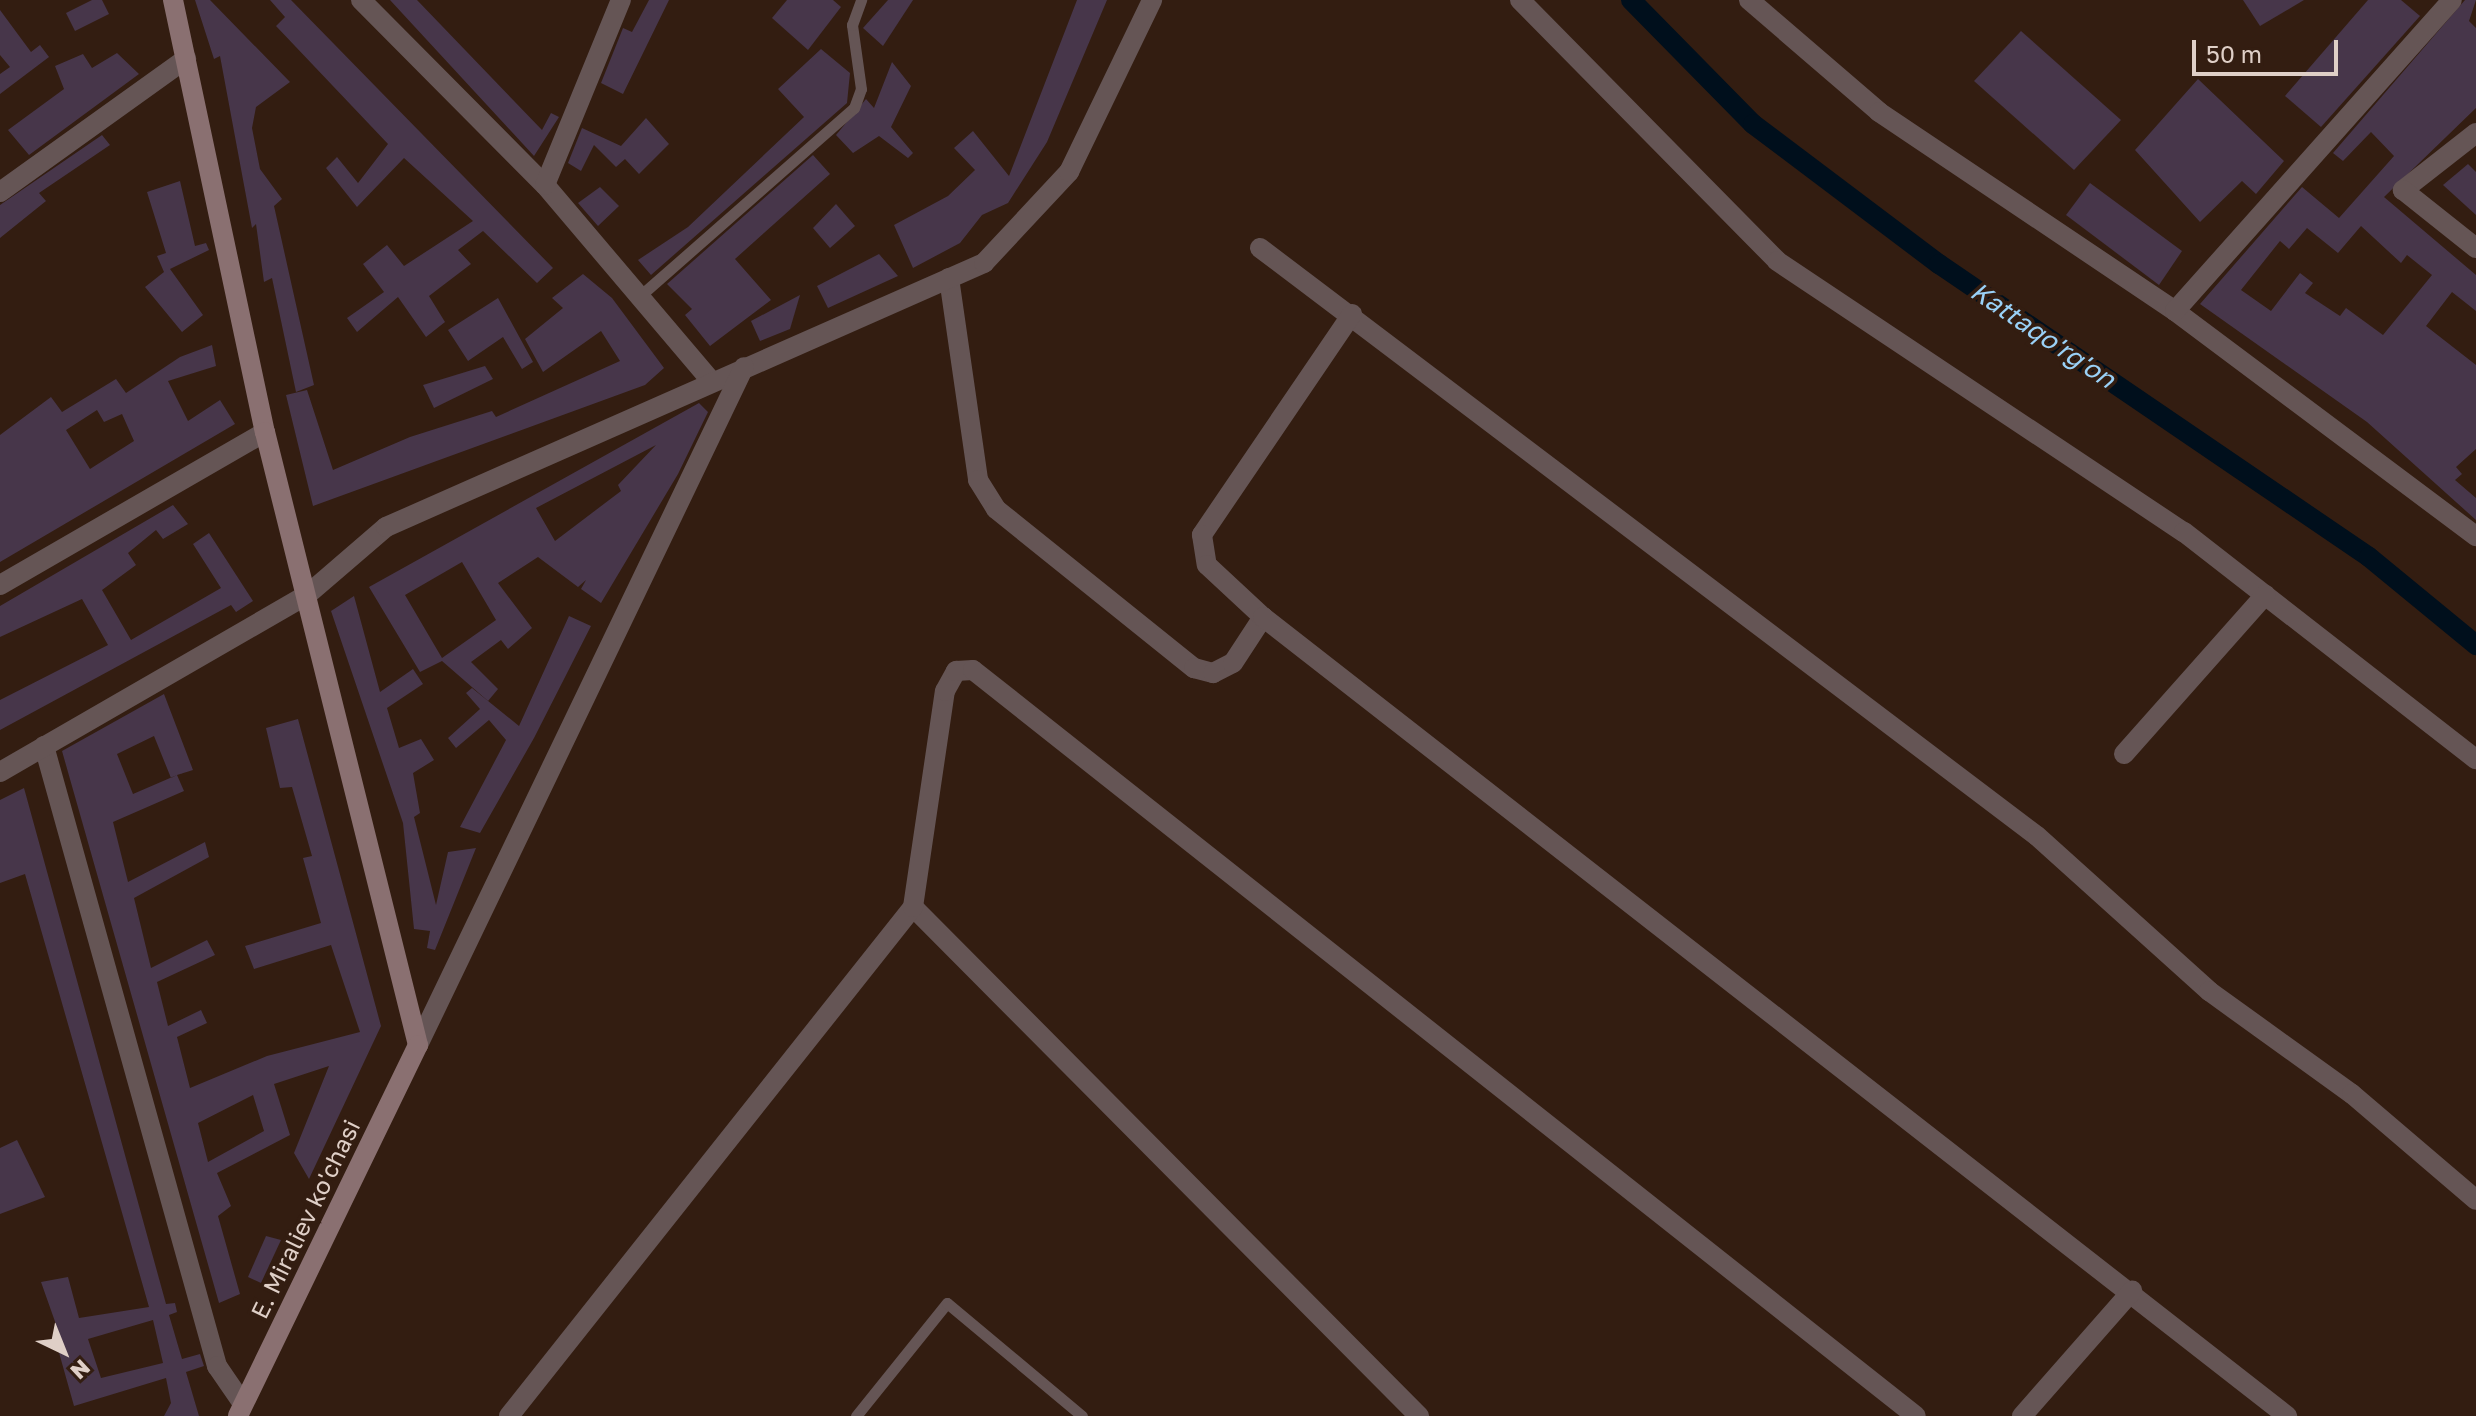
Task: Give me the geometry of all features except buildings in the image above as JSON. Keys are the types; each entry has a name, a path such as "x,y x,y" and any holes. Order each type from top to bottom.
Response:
{"street":[{"path":"173,0 265,432 418,1045"},
{"path":"361,0 545,185 712,382"},
{"path":"545,185 621,0"},
{"path":"0,772 307,595 386,527 984,263 1069,172 1152,0"},
{"path":"1520,0 1777,261 2184,532 2476,759"},
{"path":"1749,0 1891,121 2175,311 2476,536"},
{"path":"2175,311 2452,0"},
{"path":"0,192 186,59"},
{"path":"2476,133 2403,190 2476,248"},
{"path":"1260,248 1352,314 2037,836 2209,991 2352,1094 2476,1200"},
{"path":"949,278 978,480 996,509 1194,668 1213,673 1233,663 1263,617"},
{"path":"1352,314 1202,535 1207,565 1263,617 2132,1291 2287,1416"},
{"path":"418,1045 744,367"},
{"path":"0,585 265,432"},
{"path":"2124,754 2265,595"},
{"path":"509,1416 913,907 945,691 956,671 973,670 1916,1416"},
{"path":"44,746 217,1366 241,1410"},
{"path":"913,907 1419,1416"},
{"name":"E. Miraliev ko'chasi","path":"241,1410 418,1045"},
{"path":"2022,1416 2132,1291"}],"lane":[{"path":"641,295 854,108 861,89 852,25 861,0"},
{"path":"856,1416 947,1303 1082,1416"}],"waterway":[{"name":"Kattaqo'rg'on","path":"1631,0 1753,124 1939,264 2369,557 2476,645"}]}
